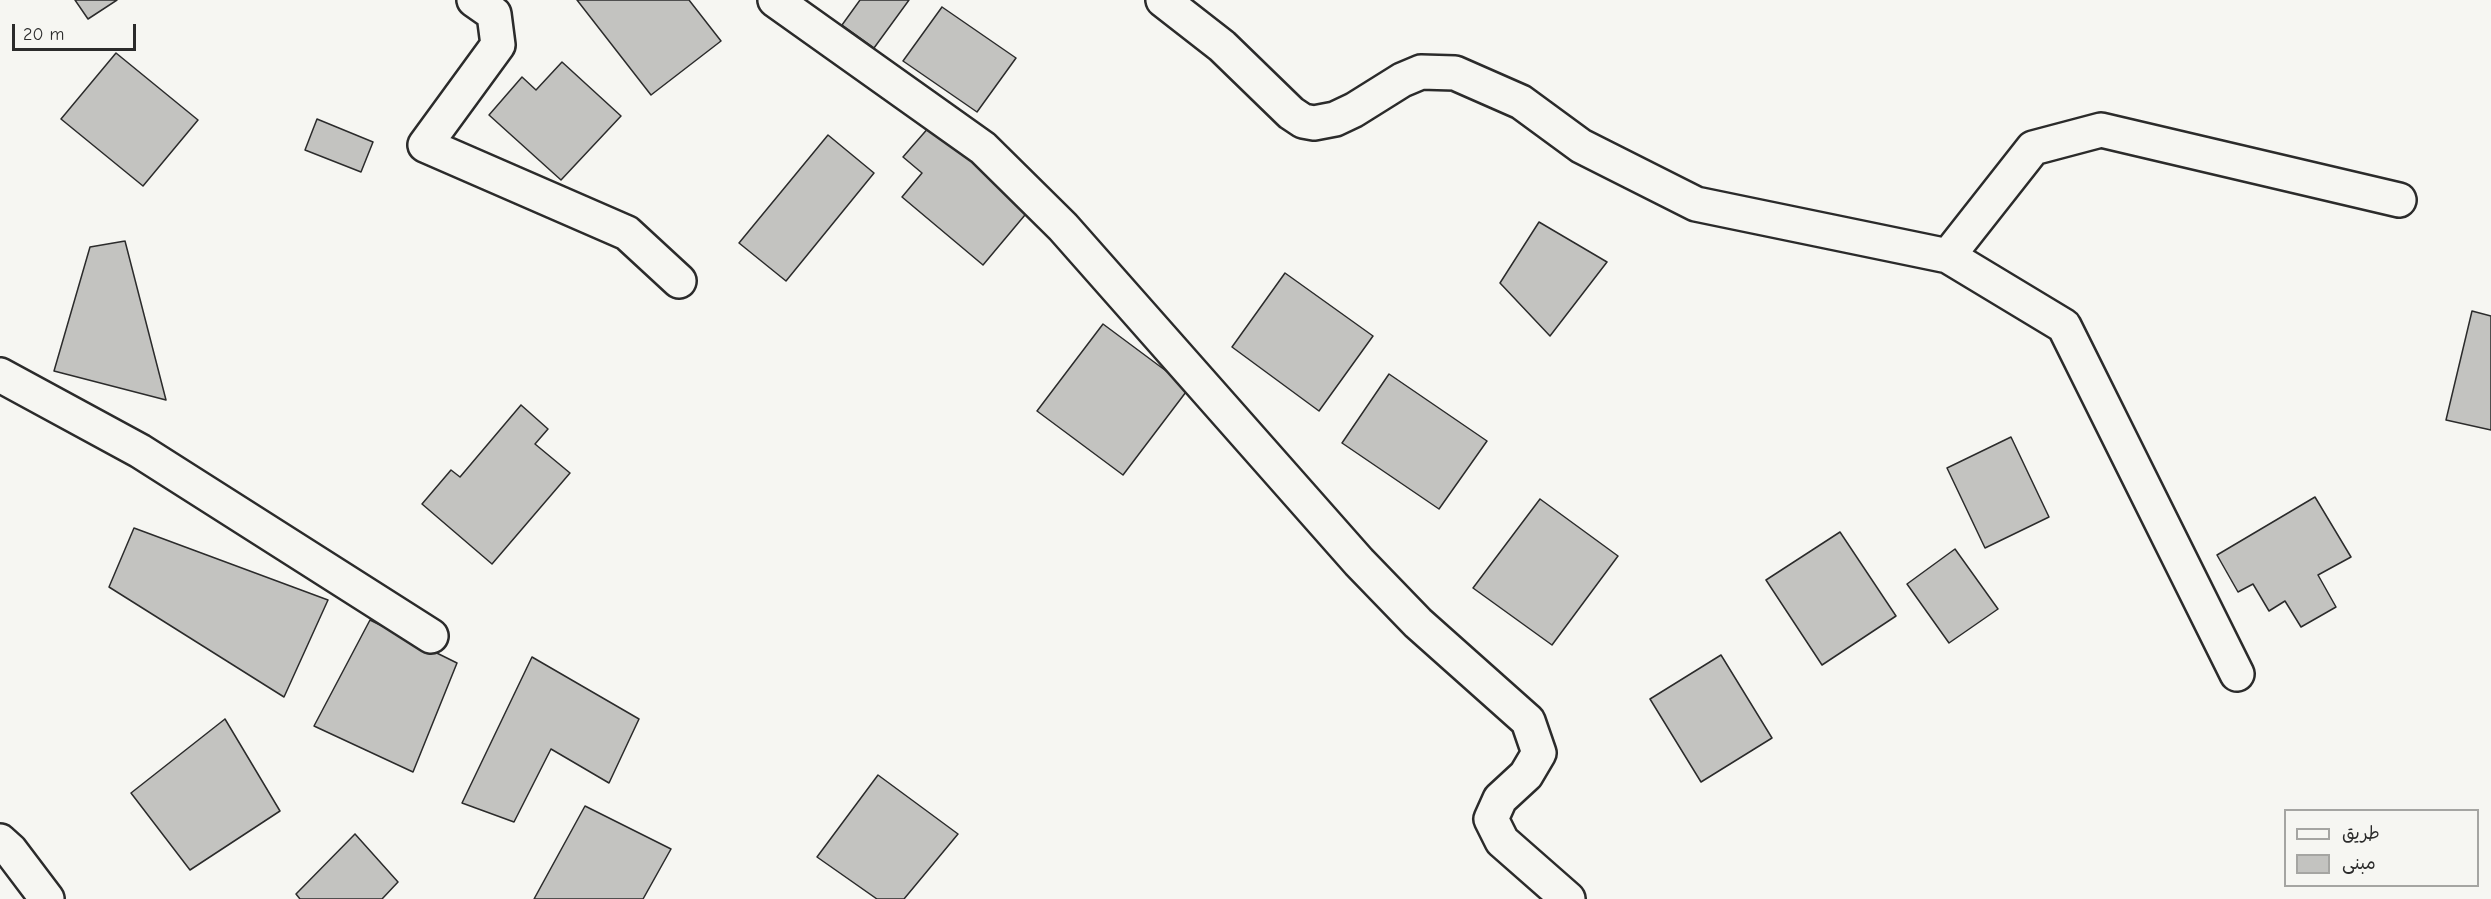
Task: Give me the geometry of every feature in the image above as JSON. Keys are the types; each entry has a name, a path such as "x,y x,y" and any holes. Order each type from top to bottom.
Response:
{"street":[{"path":"474,0 494,14 498,45 425,145 627,233 679,281"},
{"path":"775,0 983,148 1063,227 1359,562 1418,622 1528,721 1539,753 1526,775 1500,799 1491,819 1502,841 1568,899"},
{"path":"1163,0 1222,46 1303,122 1314,123 1335,119 1402,80 1421,72 1455,73 1521,102 1581,146 1696,204 1948,256 2064,326 2237,674"},
{"path":"1948,256 2033,148 2102,130 2399,200"},
{"path":"0,375 140,451 431,636"},
{"path":"0,841 10,850 47,899"}],"building":[{"path":"75,0 117,0 88,19"},
{"path":"577,0 689,0 721,41 651,95"},
{"path":"860,0 909,0 874,48 842,25"},
{"path":"942,7 1016,58 977,112 903,61"},
{"path":"116,53 198,120 143,186 61,119"},
{"path":"562,62 621,116 561,180 489,115 522,77 536,90"},
{"path":"317,119 373,142 361,172 305,150"},
{"path":"930,126 1030,209 983,265 902,197 922,173 903,157"},
{"path":"828,135 874,173 786,281 739,243"},
{"path":"1539,222 1607,262 1550,336 1500,283"},
{"path":"125,241 166,400 54,371 90,247"},
{"path":"1285,273 1373,336 1319,411 1232,347"},
{"path":"2472,311 2491,316 2491,430 2446,420"},
{"path":"1103,324 1189,388 1123,475 1037,411"},
{"path":"1389,374 1487,441 1439,509 1342,443"},
{"path":"521,405 548,429 535,444 570,473 492,564 422,504 451,470 460,477"},
{"path":"2011,437 2049,517 1985,548 1947,468"},
{"path":"2315,497 2351,557 2318,575 2336,607 2301,627 2285,601 2269,611 2253,584 2238,592 2217,555"},
{"path":"1540,499 1618,556 1552,645 1473,588"},
{"path":"134,528 328,600 284,697 109,587"},
{"path":"1840,532 1896,616 1822,665 1766,580"},
{"path":"1955,549 1998,609 1949,643 1907,584"},
{"path":"370,620 457,663 413,772 314,726"},
{"path":"1721,655 1772,738 1701,782 1650,699"},
{"path":"532,657 639,719 609,783 551,749 514,822 462,803"},
{"path":"225,719 280,811 190,870 131,793"},
{"path":"878,775 958,834 904,899 877,899 817,857"},
{"path":"585,806 671,849 643,899 534,899"},
{"path":"355,834 398,882 382,899 300,899 296,894"}]}
